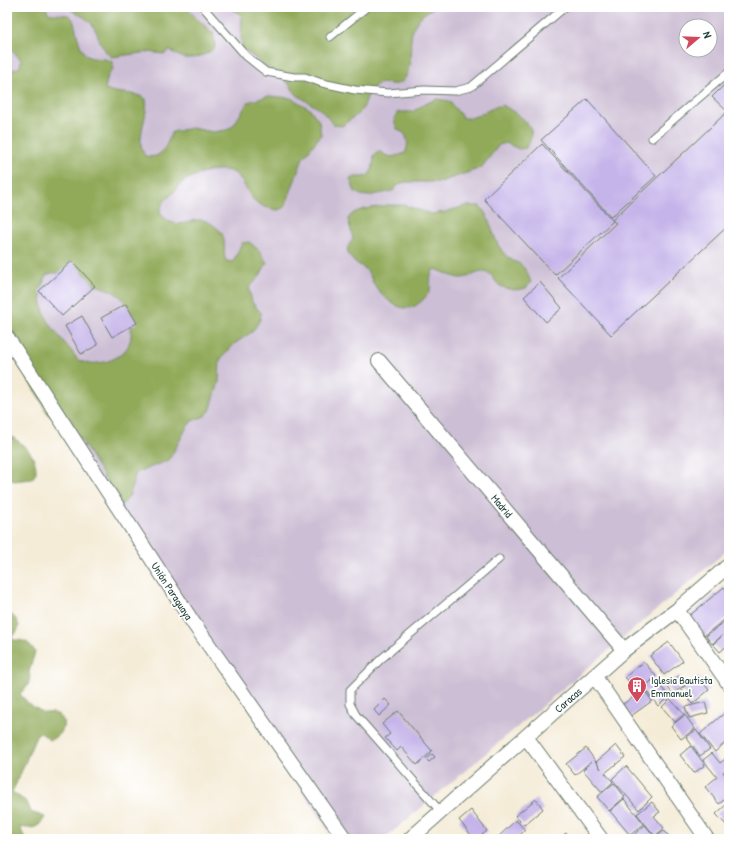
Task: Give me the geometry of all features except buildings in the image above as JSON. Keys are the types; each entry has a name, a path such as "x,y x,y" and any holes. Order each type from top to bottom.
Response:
{"street":[{"name":"Unión Paraguaya","path":"7,337 194,624 345,839"},
{"name":"Madrid","path":"379,362 624,650"},
{"name":"Caracas","path":"410,839 624,650 677,610 729,565"},
{"path":"677,610 729,684"},
{"path":"595,677 707,839"},
{"path":"526,736 601,839"}],"lane":[{"path":"203,7 246,56 266,72 294,77 305,77 322,83 355,90 401,93 424,90 455,91 471,87 565,7"},
{"path":"330,37 367,7"},
{"path":"652,138 729,72"},
{"path":"441,812 356,715 350,704 350,690 381,658 499,559"}],"shaded area":[{"path":"7,7 729,7 729,549 384,839 334,839 7,337"}],"green space":[{"path":"7,7 46,7 48,13 70,16 74,23 80,45 86,55 92,58 105,59 112,62 113,69 108,75 105,89 136,95 146,99 146,114 141,135 142,149 145,156 151,157 160,154 166,146 172,132 192,128 213,132 227,130 233,126 248,102 269,96 291,98 310,109 319,121 321,135 303,158 285,207 278,210 258,204 250,195 238,176 230,171 224,170 205,172 188,179 181,183 164,201 160,213 167,220 181,224 199,220 206,221 218,229 223,237 226,261 233,262 242,243 249,242 260,251 267,263 259,277 249,288 252,302 261,313 260,320 252,332 234,344 220,360 219,382 210,411 205,416 192,421 187,427 169,460 136,473 130,495 121,505 72,425 71,419 64,416 51,417 7,346 7,72 20,67 21,60 12,50 7,50","holes":["57,273 97,285 121,297 127,306 131,319 131,339 125,350 120,355 114,359 99,363 78,360 55,331 48,321 41,301 42,289 46,275"]},
{"path":"68,7 187,7 196,18 213,33 215,47 204,55 194,58 181,57 170,50 164,54 149,52 111,57 101,44 91,23"},
{"path":"229,7 435,7 424,14 417,22 413,30 409,66 406,76 401,83 382,83 375,86 369,92 361,111 342,126 334,125 321,110 297,95 288,83 243,49 241,40 241,15"},
{"path":"436,99 449,101 463,118 473,117 503,105 526,122 530,128 530,140 526,148 519,149 506,143 499,145 481,168 440,182 404,182 397,186 393,191 368,196 355,192 350,179 367,176 371,172 374,155 380,151 389,156 398,156 405,153 408,143 404,133 398,130 395,123 395,117 398,112 412,112"},
{"path":"387,205 404,205 431,214 445,212 465,206 480,206 487,217 502,251 511,260 522,265 528,274 531,283 526,288 512,290 499,285 491,275 485,272 461,278 454,277 434,269 431,277 430,290 423,300 413,307 407,308 396,305 382,295 368,272 349,256 348,251 353,239 348,219 351,215 360,210"},
{"path":"7,434 28,449 31,454 36,466 36,473 32,479 14,481 7,476"},
{"path":"7,610 16,619 19,625 17,632 11,637 14,640 26,642 35,652 29,672 30,678 28,685 20,694 29,704 42,713 57,714 61,717 64,725 57,736 50,740 41,733 37,734 12,792 27,802 31,812 45,817 37,826 28,828 20,827 25,839 7,839"}],"place":[{"name":"Iglesia Bautista Emmanuel","path":"637,703"}]}
